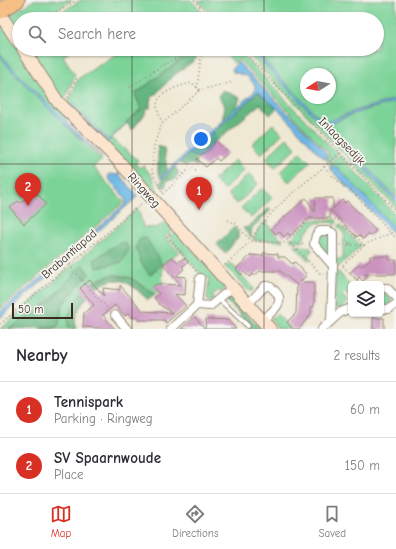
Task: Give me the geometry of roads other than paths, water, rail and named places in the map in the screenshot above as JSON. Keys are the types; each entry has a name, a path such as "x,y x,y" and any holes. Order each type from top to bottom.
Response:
{"highway":[{"path":"2,15 17,0"}],"street":[{"path":"2,15 12,31"},
{"name":"Ringweg","path":"28,56 63,107 114,156 267,325"},
{"path":"331,320 334,244 333,233 329,230 320,231 316,235 314,244 333,268"},
{"path":"171,329 198,305 200,278"},
{"path":"248,304 265,286 272,287 280,298 279,303 267,325"},
{"path":"198,305 210,306 233,288"},
{"path":"384,288 387,288 396,297"},
{"path":"384,309 389,309 396,304"},
{"path":"322,329 341,312 348,309"},
{"path":"115,315 127,329"}],"lane":[{"path":"219,299 248,326"}],"water":[{"path":"0,53 23,80 103,157 64,123 29,89 4,61"},
{"path":"257,56 260,56 300,98 300,101"},
{"path":"238,62 325,151 327,160 321,156 282,113 258,92 161,179 160,177 255,91 255,85 247,76 233,72 232,68"},
{"path":"396,99 396,102 349,115 333,123 329,127 396,198 396,202 302,104 306,104 324,123 355,111"},
{"path":"73,103 76,110 109,140 127,123 108,142 73,110 71,106"},
{"path":"332,165 338,168 388,221 396,230 396,236 330,169"},
{"path":"119,172 138,196 93,236 92,233 126,203 125,198 108,178 109,174 118,175"},
{"path":"83,242 84,245 0,318 0,312"}],"place":[{"name":"SV Spaarnwoude","path":"28,206"},
{"name":"Tennispark","path":"199,210"}]}
